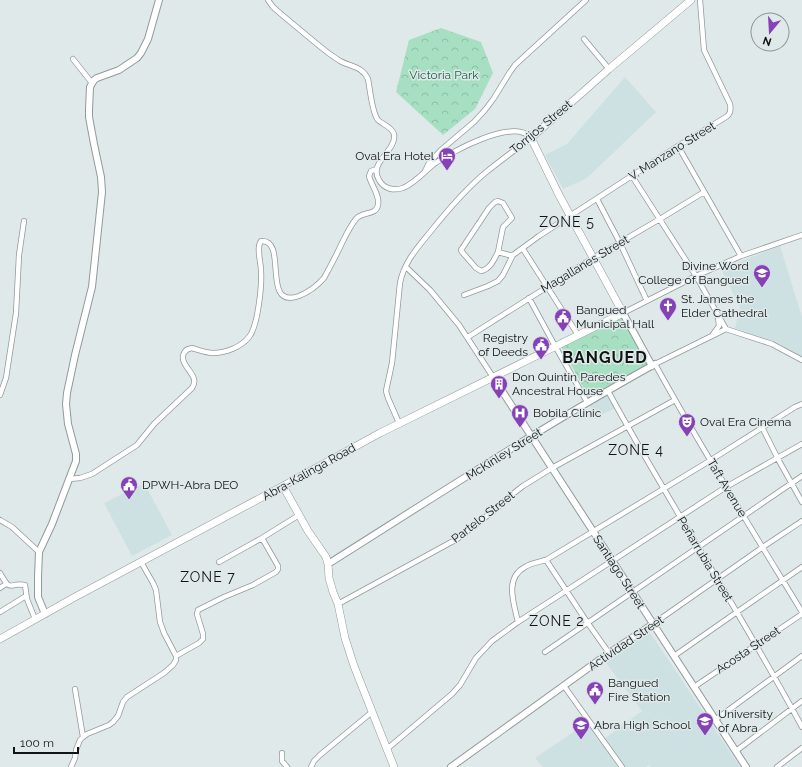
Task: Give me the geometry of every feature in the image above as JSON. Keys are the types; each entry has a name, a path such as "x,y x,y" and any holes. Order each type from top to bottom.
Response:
{"main road":[{"name":"Torrijos Street","path":"531,138 609,69 691,0"},
{"name":"Taft Avenue","path":"531,138 570,215 623,313"},
{"name":"Abra-Kalinga Road","path":"0,639 399,423 623,313"},
{"path":"284,486 308,531 326,558 329,578 338,604 345,638 354,666 394,767"}],"street":[{"path":"45,614 38,597 39,552 52,524 75,465 76,459 68,424 66,404 67,393 92,287 102,192 101,177 89,117 90,91 94,80 113,73 137,58 141,53 148,39 158,0"},
{"path":"268,0 280,14 334,57 346,64 362,70 366,74 376,117 394,134 392,144 378,163 377,169 378,180 391,189 401,188 408,185 435,164 456,151 469,144 488,137 504,132 519,132 528,134 531,138"},
{"path":"423,173 429,163 441,150 474,122 485,110 515,65 586,0"},
{"name":"V. Manzano Street","path":"514,255 570,215 729,115 730,104 704,50 700,0"},
{"path":"584,39 609,69"},
{"path":"73,59 92,83"},
{"name":"Torrijos Street","path":"399,423 386,391 392,363 401,276 415,250 456,201 484,174 531,138"},
{"path":"678,146 741,256"},
{"path":"69,479 80,478 92,474 137,445 154,424 192,388 195,381 184,362 183,355 186,351 192,348 213,353 222,352 239,346 250,336 257,313 261,290 259,249 261,241 270,243 274,250 277,284 280,294 284,297 289,298 300,296 319,284 324,278 346,234 356,218 376,210 378,206 377,198 369,176 370,171 377,169"},
{"path":"632,176 696,276 726,328 772,344 802,360"},
{"name":"Magallanes Street","path":"468,337 593,258 704,192"},
{"path":"597,199 620,243 647,301"},
{"path":"499,201 503,203 512,220 503,226 498,252 494,261 485,271 481,272 461,250 489,208 495,202 499,201"},
{"path":"0,395 6,378 16,313 19,255 24,221"},
{"path":"623,313 696,276 741,256 802,235"},
{"path":"522,248 578,335"},
{"path":"464,295 498,281 503,275 514,255 498,252"},
{"path":"406,267 430,290 459,325 492,377"},
{"path":"529,298 587,402"},
{"name":"Taft Avenue","path":"623,313 802,613"},
{"path":"712,335 719,326 717,314"},
{"name":"McKinley Street","path":"328,564 498,456 587,402 653,365 726,328"},
{"name":"Santiago Street","path":"492,377 746,767"},
{"name":"Peñarrubia Street","path":"608,391 679,517 737,612 802,727"},
{"name":"Partelo Street","path":"338,604 457,539 523,486 552,468 675,400"},
{"path":"518,622 512,600 512,584 516,574 527,566 546,560 802,404"},
{"path":"762,427 802,502"},
{"path":"387,749 452,694 460,685 476,658 492,641 566,590 726,487 802,444"},
{"path":"545,652 802,476"},
{"path":"219,562 299,515"},
{"path":"0,520 12,527 39,552"},
{"name":"Actividad Street","path":"451,767 609,654 802,521"},
{"path":"176,656 199,643 203,639 197,613 199,609 224,597 254,586 277,571 278,566 262,538"},
{"path":"546,560 609,654"},
{"path":"71,767 78,744 83,737 113,722 118,716 123,702 127,697 164,673 176,660 176,656 160,622 156,590 141,562"},
{"path":"674,656 802,567"},
{"path":"0,573 6,584 10,586 25,585 26,596 35,619"},
{"path":"0,588 6,584"},
{"path":"0,612 26,596"},
{"name":"Acosta Street","path":"694,687 802,613"},
{"path":"716,720 802,656"},
{"path":"564,686 622,767"},
{"path":"75,688 83,737"},
{"path":"736,751 802,702"},
{"path":"311,767 320,754 372,712"},
{"path":"777,767 802,748"},
{"path":"282,753 282,761 287,767"}],"shaded area":[{"path":"625,77 656,112 587,178 563,189 545,155 567,144"},
{"name":"Divine Word College of Bangued","path":"780,246 802,317 802,357 778,343 735,328 740,307 721,269"},
{"path":"608,394 615,408 596,418 589,405"},
{"path":"144,483 172,535 132,556 104,503"},
{"path":"649,631 740,767 651,767 649,765 646,767 625,767 604,739 642,711 603,659"},
{"name":"Abra High School","path":"588,722 618,767 543,767 535,758"}],"green space":[{"name":"Victoria Park","path":"441,28 481,42 493,73 475,109 443,135 396,92 409,40"},
{"path":"621,317 648,365 590,400 561,346"}],"place":[{"name":"Oval Era Hotel","path":"447,171"},
{"name":"Divine Word College of Bangued","path":"762,288"},
{"name":"St. James the Elder Cathedral","path":"668,321"},
{"name":"Bangued Municipal Hall","path":"563,332"},
{"name":"Registry of Deeds","path":"541,360"},
{"name":"Don Quintin Paredes Ancestral House","path":"499,399"},
{"name":"Bobila Clinic","path":"520,428"},
{"name":"Oval Era Cinema","path":"687,437"},
{"name":"DPWH-Abra DEO","path":"129,500"},
{"name":"Bangued Fire Station","path":"595,705"},
{"name":"University of Abra","path":"705,736"},
{"name":"Abra High School","path":"581,740"}],"district":[{"name":"ZONE 5","path":"567,222"},
{"name":"BANGUED","path":"605,357"},
{"name":"ZONE 4","path":"636,450"},
{"name":"ZONE 7","path":"208,577"},
{"name":"ZONE 2","path":"557,621"}]}
